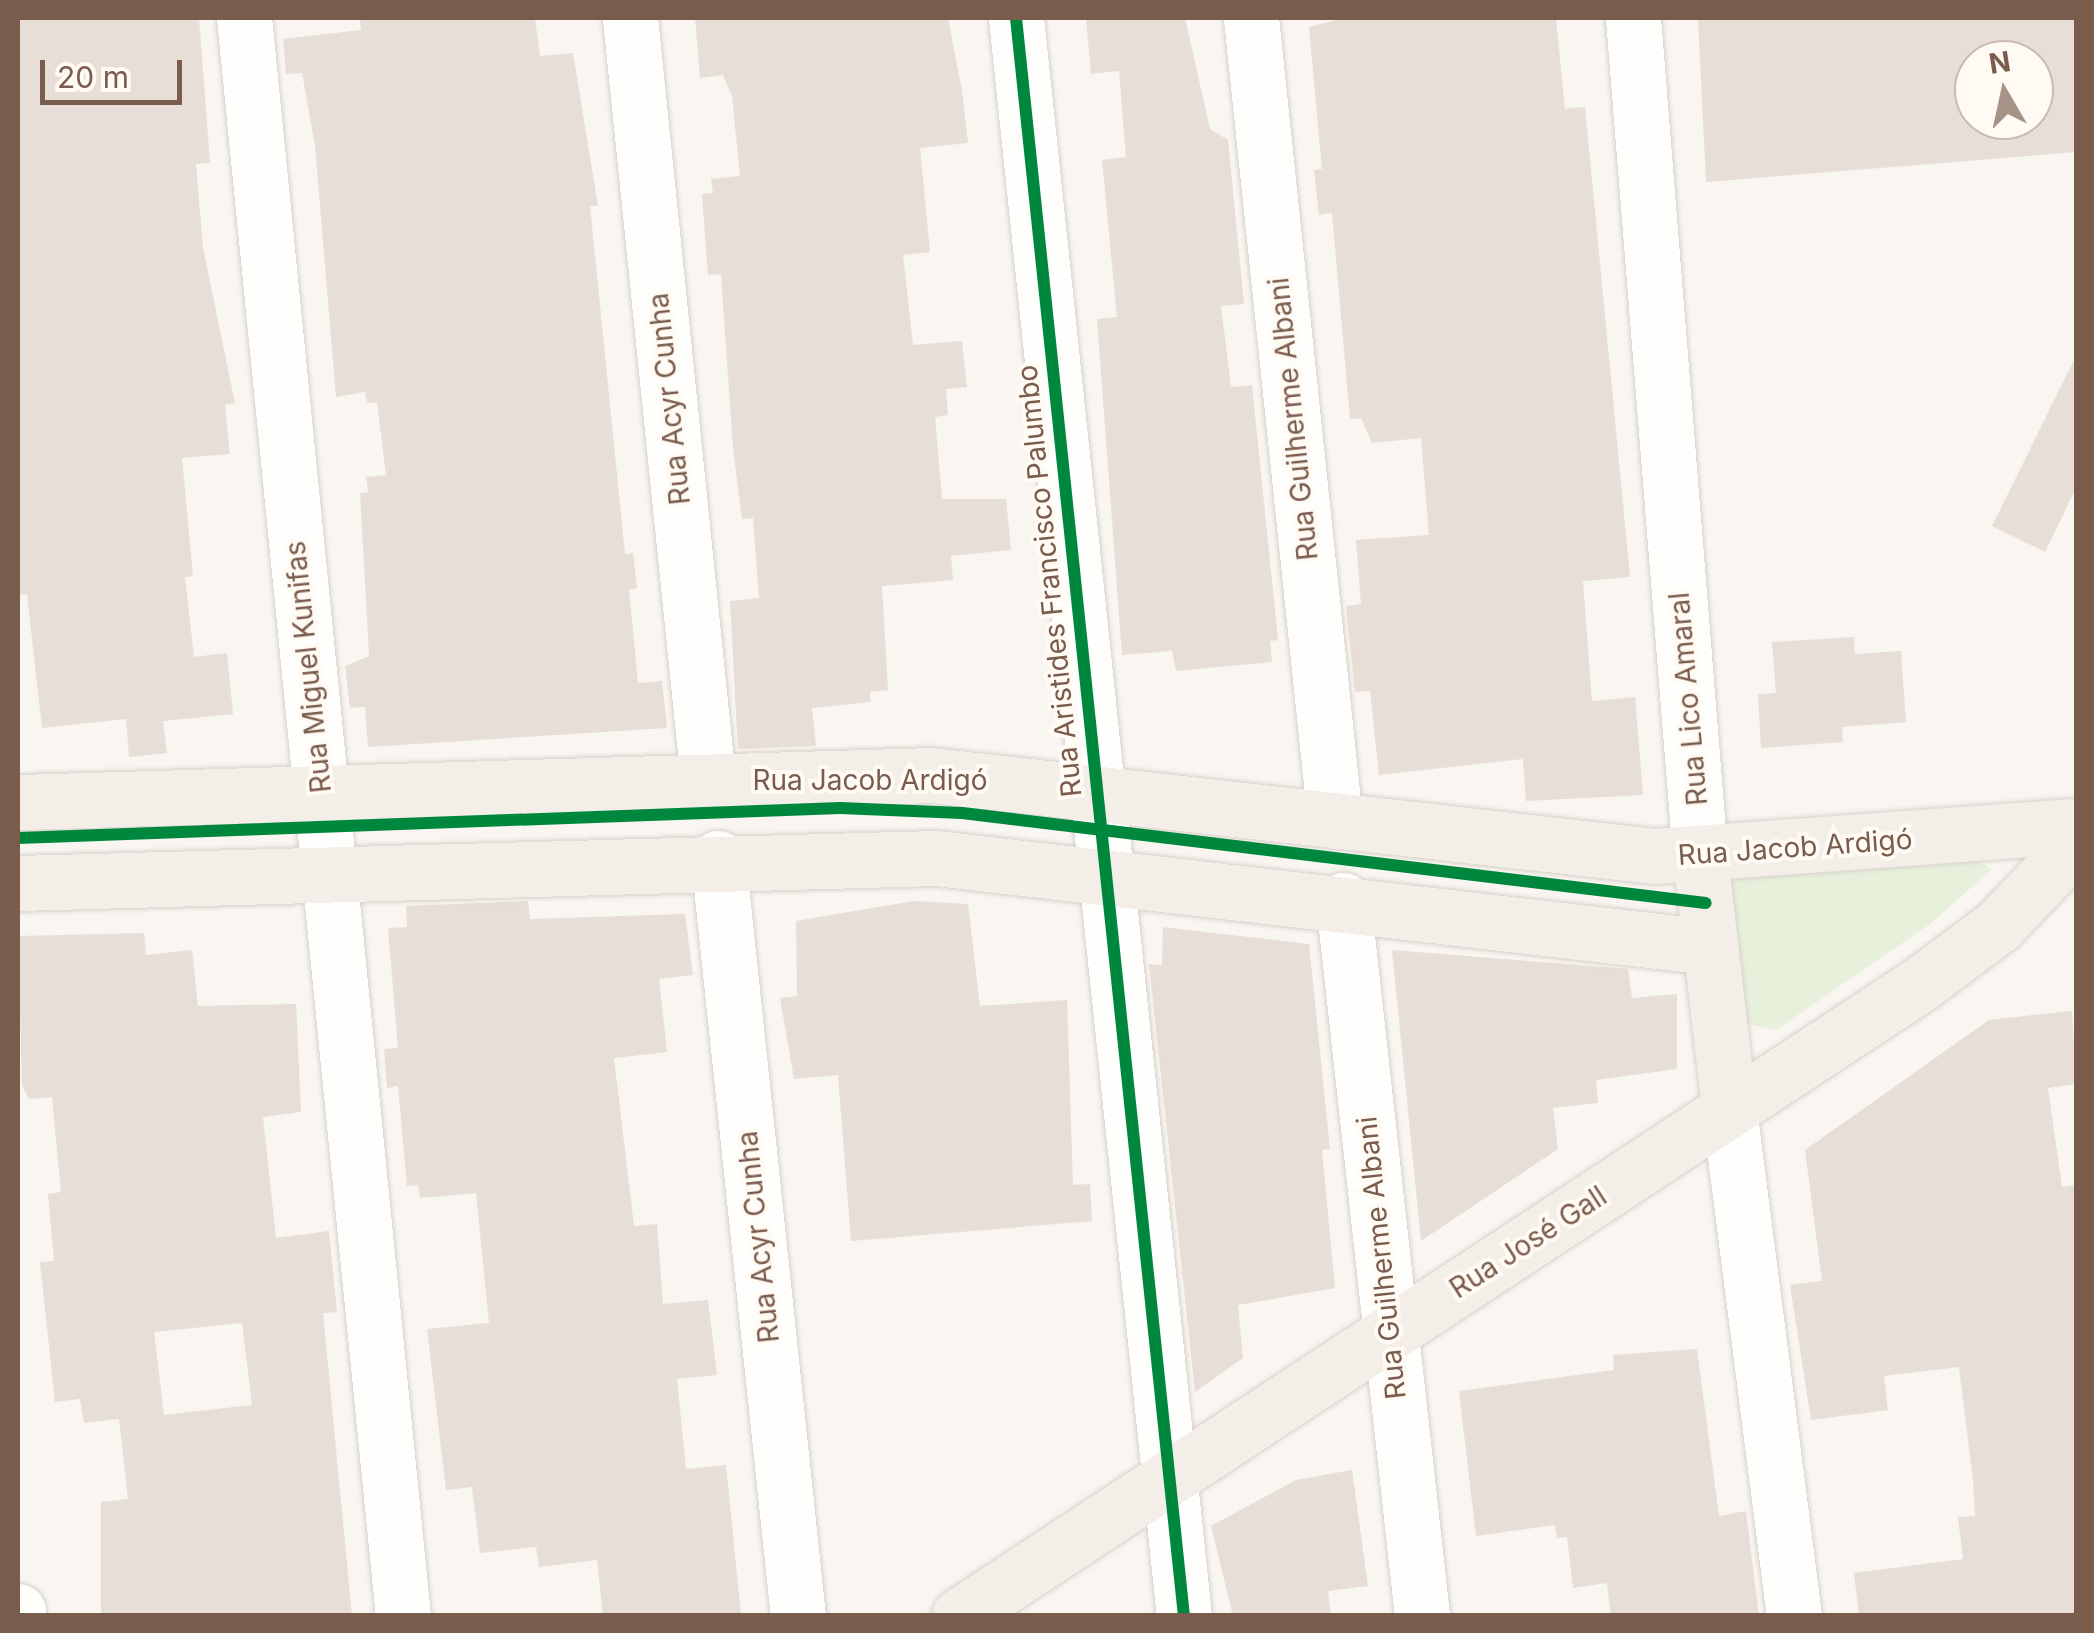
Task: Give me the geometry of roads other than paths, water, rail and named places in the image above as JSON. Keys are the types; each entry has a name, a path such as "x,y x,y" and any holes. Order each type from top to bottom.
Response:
{"main road":[{"name":"Rua Jacob Ardigó","path":"18,802 931,775 1700,857 2076,826"},
{"name":"Rua José Gall","path":"959,1616 1729,1110 1998,926 2076,844"},
{"name":"Rua Lico Amaral","path":"1700,857 1729,1110"},
{"path":"18,883 718,858 936,858 1104,871 1710,947"}],"street":[{"name":"Rua Miguel Kunifas","path":"244,18 403,1616"},
{"name":"Rua Acyr Cunha","path":"630,18 708,781"},
{"name":"Rua Aristides Francisco Palumbo","path":"1016,18 1184,1616"},
{"name":"Rua Guilherme Albani","path":"1251,18 1335,820"},
{"name":"Rua Lico Amaral","path":"1633,18 1700,857"},
{"name":"Rua Acyr Cunha","path":"718,858 798,1616"},
{"name":"Rua Guilherme Albani","path":"1343,900 1422,1616"},
{"name":"Rua Lico Amaral","path":"1729,1110 1794,1616"}]}
